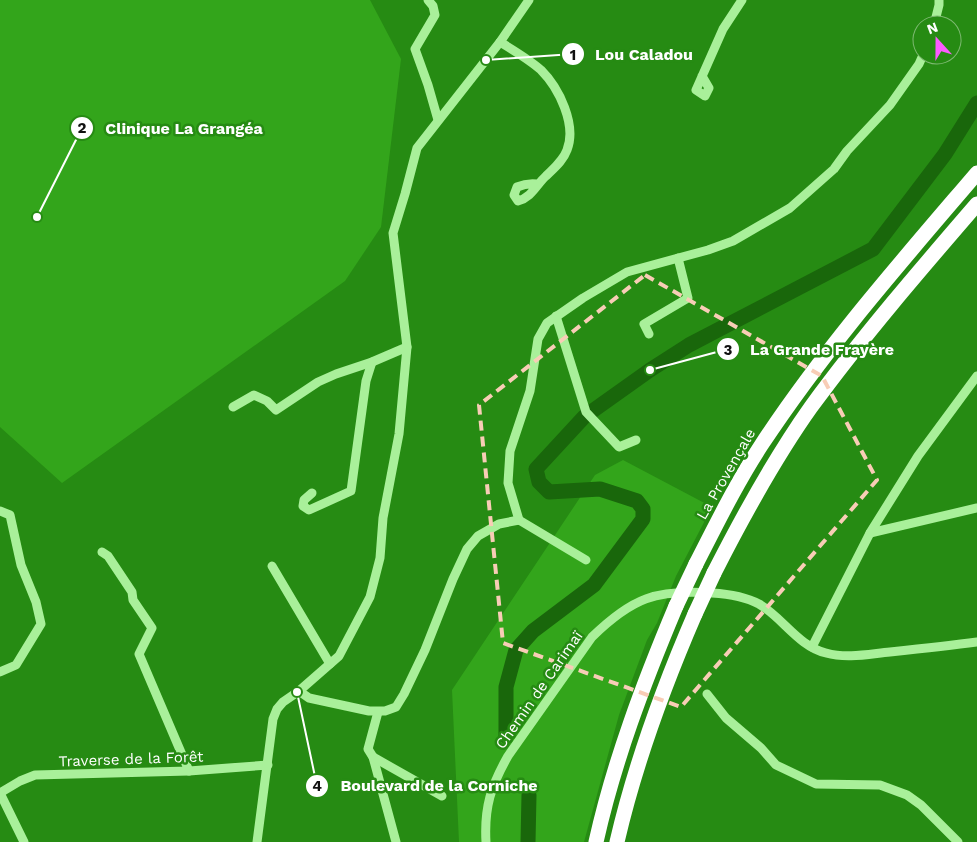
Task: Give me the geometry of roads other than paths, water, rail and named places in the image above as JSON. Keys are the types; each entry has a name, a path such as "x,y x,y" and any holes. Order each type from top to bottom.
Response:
{"highway":[{"name":"La Provençale","path":"596,842 616,768 654,657 696,564 731,497 761,446 811,374 864,305 977,174"},
{"path":"617,842 643,750 665,685 714,573 756,494 810,408 884,313 977,204"}],"street":[{"path":"428,0 433,6 436,15 415,49 438,120"},
{"path":"257,842 273,719 277,709 339,656 368,602 378,566 382,518 399,434 407,347 393,233 416,148 500,42 529,0"},
{"path":"702,76 723,29 742,0"},
{"path":"936,15 938,0"},
{"path":"500,42 541,70 559,94 570,125 570,142 567,152 558,165 537,184"},
{"path":"519,520 508,483 510,451 530,391 538,340 547,323 583,298 627,272 708,250 733,241 790,208 834,169 890,105 918,65"},
{"path":"649,334 644,324 688,298 678,258"},
{"path":"556,316 588,416 618,447 636,440"},
{"path":"233,407 254,395 268,401 276,410 318,382 407,347"},
{"path":"312,493 304,500 304,506 309,510 351,491 366,381 372,362"},
{"path":"812,647 870,533 918,456 976,379"},
{"path":"870,533 977,508"},
{"path":"0,511 10,515 21,566 36,602 42,624 16,665 0,672"},
{"path":"299,691 309,698 378,712 396,706 404,694 425,650 467,549 478,536 499,524 519,520 586,560"},
{"path":"102,552 108,556 132,592 133,600 152,628 139,654 189,772"},
{"path":"272,566 330,664"},
{"name":"Chemin de Carimaï","path":"486,842 486,814 489,798 496,777 508,756 592,637 624,610 647,598 661,593 693,592 743,597 759,604 812,647 831,654 850,656 977,642"},
{"path":"707,694 726,718 761,748 776,765 816,784 880,785 907,794 921,805 958,842"},
{"path":"378,712 368,749 373,757 396,842"},
{"path":"373,757 442,796"},
{"name":"Traverse de la Forêt","path":"0,793 20,781 35,775 189,772 268,765"},
{"path":"0,793 24,842"}],"waterway":[{"path":"506,736 506,687 516,650 533,631 594,585 643,519 643,509 637,501 600,489 549,492 539,482 536,469 584,417 650,370 689,345 873,249 945,154 977,103"},
{"path":"528,842 529,795"}],"place":[{"name":"Lou Caladou","path":"486,60"},
{"name":"Clinique La Grangéa","path":"37,217"},
{"name":"La Grande Frayère","path":"650,370"},
{"name":"Boulevard de la Corniche","path":"297,692"}]}
